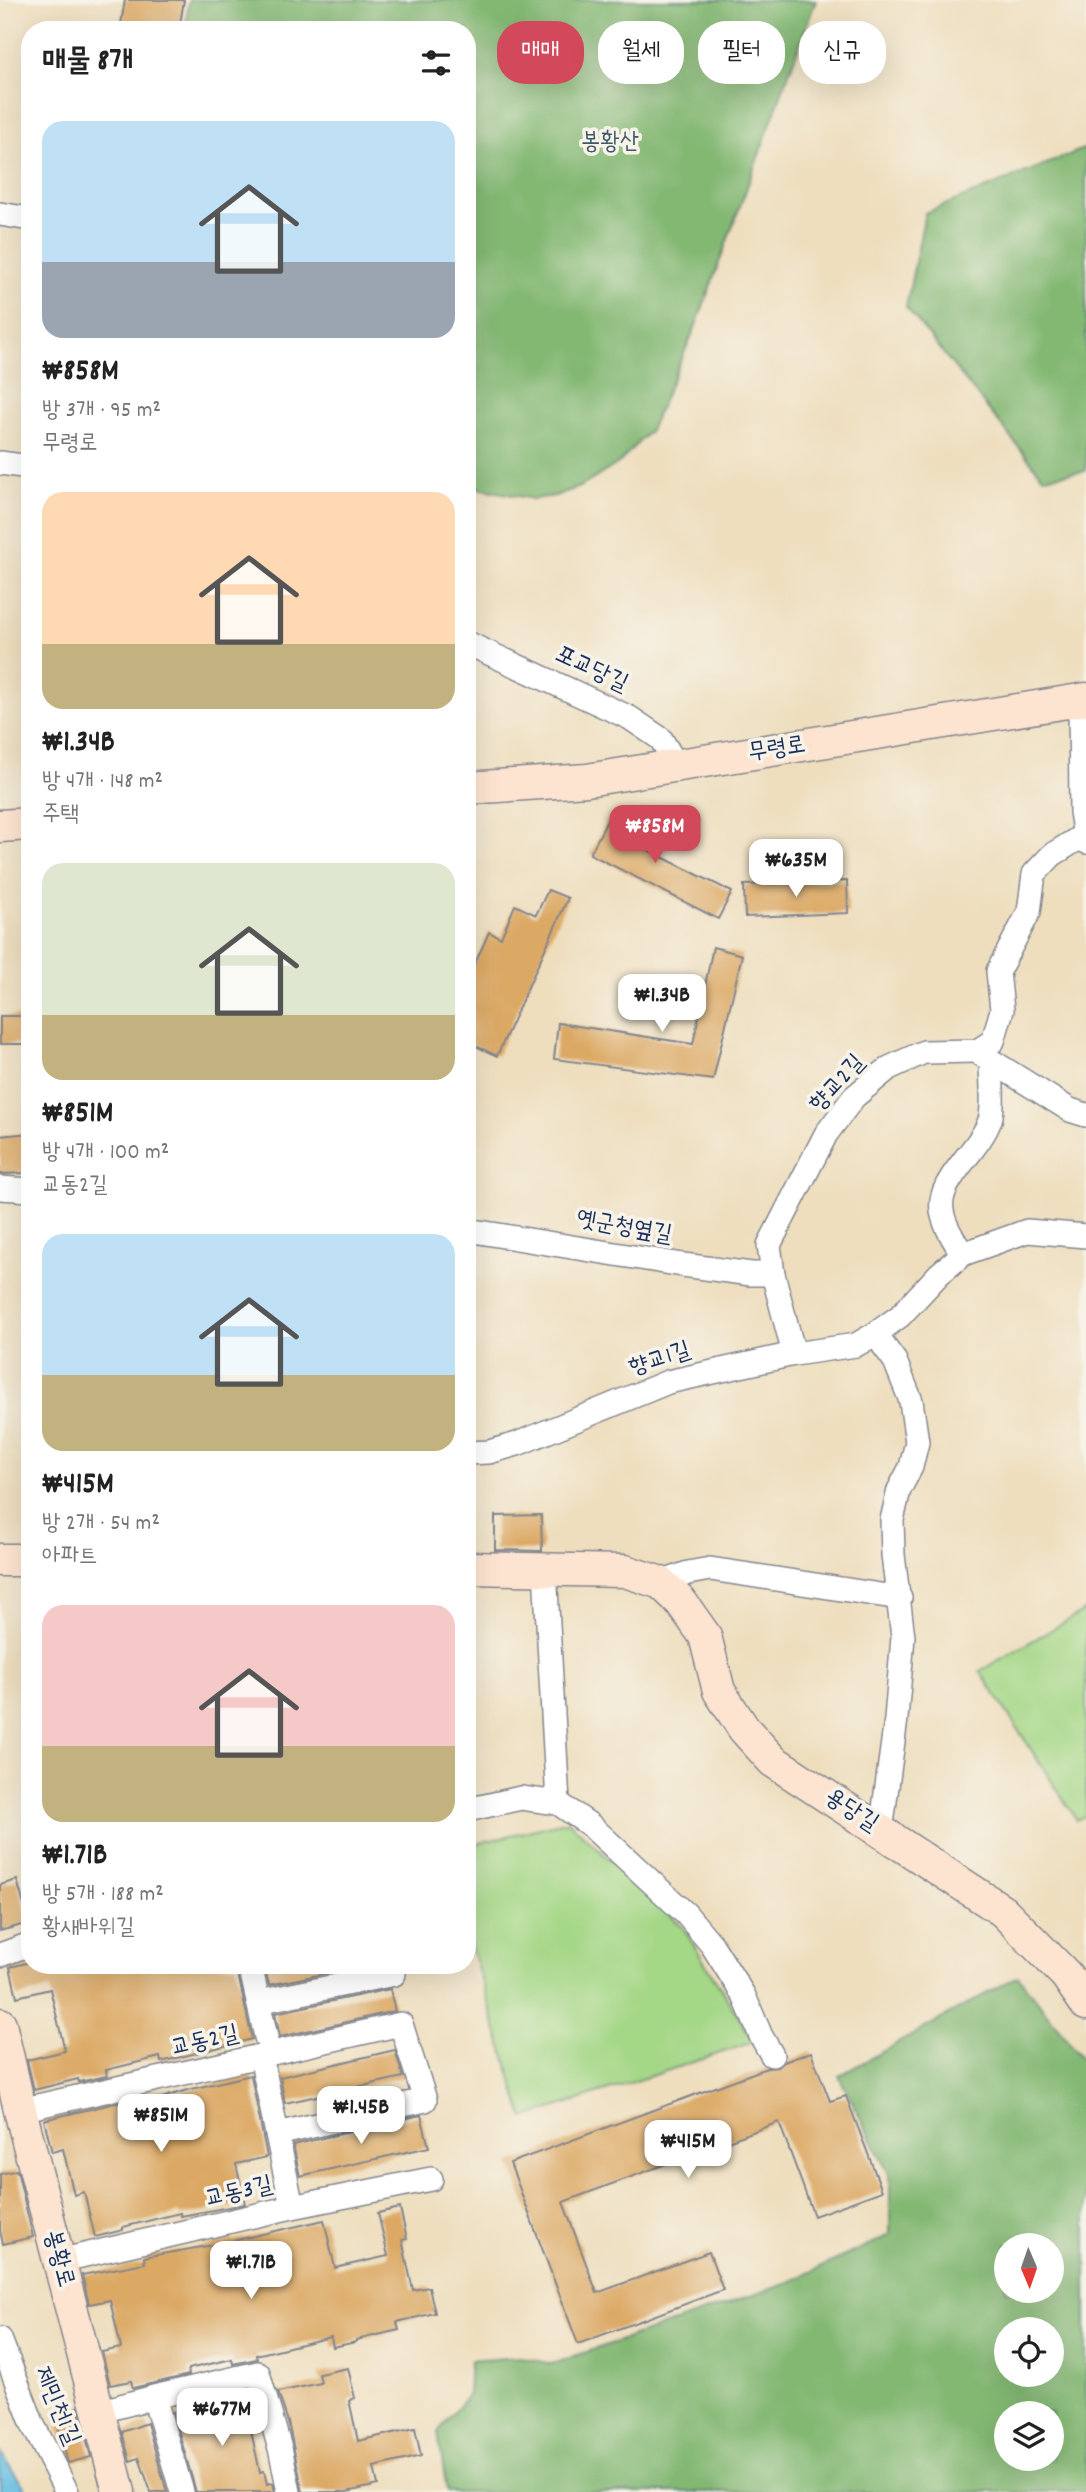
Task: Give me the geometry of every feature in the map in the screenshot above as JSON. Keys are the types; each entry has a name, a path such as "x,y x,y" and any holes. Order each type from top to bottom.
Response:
{"main road":[{"name":"무령로","path":"476,787 587,780 1083,700"},
{"path":"0,826 21,825"},
{"path":"0,1560 21,1560"},
{"name":"용당길","path":"476,1568 625,1571 662,1583 681,1602 705,1636 719,1691 744,1729 773,1761 1003,1911 1066,1975 1086,2004"},
{"name":"봉황로","path":"0,2024 120,2492"}],"street":[{"path":"0,214 21,218"},
{"path":"0,463 21,466"},
{"name":"포교당길","path":"476,647 630,718 661,739 677,766"},
{"path":"963,1254 940,1213 942,1193 978,1142 991,1118 984,1056 993,1041 1002,1010 998,971 1029,912 1034,874 1052,855 1085,838 1081,812 1083,700"},
{"name":"향교2길","path":"794,1354 773,1274 769,1245 826,1134 855,1097 889,1068 924,1052 984,1056"},
{"path":"984,1056 1070,1110 1086,1115"},
{"path":"0,1188 21,1189"},
{"name":"옛군청옆길","path":"476,1231 683,1265 751,1274 773,1274"},
{"name":"향교1길","path":"476,1453 517,1444 668,1382 794,1354 856,1345 900,1316 939,1274 963,1254 1027,1231 1086,1236"},
{"path":"875,1334 895,1361 911,1401 917,1442 911,1467 899,1490 892,1520 893,1555 903,1637 896,1719 881,1830"},
{"path":"662,1583 688,1573 710,1569 900,1598"},
{"path":"545,1570 558,1803"},
{"path":"476,1808 521,1798 558,1803 590,1825 687,1914 712,1945 744,1996 772,2055"},
{"path":"0,1955 21,1947"},
{"path":"252,1974 277,2134 292,2207"},
{"path":"258,2001 394,1974"},
{"name":"교동2길","path":"20,2110 264,2046 401,2024 425,2100 277,2134"},
{"name":"교동3길","path":"59,2261 292,2207 431,2179"},
{"name":"제민천1길","path":"0,2339 33,2426 67,2492"},
{"path":"98,2412 258,2373 281,2452 289,2492"},
{"path":"154,2397 182,2492"}],"green space":[{"name":"봉황산","path":"189,0 816,0 808,21 799,21 799,46 695,328 650,430 620,462 582,486 555,496 533,499 476,488 476,21 186,21"},
{"path":"1086,148 1086,471 1043,477 906,307 925,213"},
{"path":"1086,1610 1086,1815 1077,1820 980,1671"},
{"path":"568,1821 682,1926 754,2042 524,2118 476,1963 476,1844"},
{"path":"1018,1976 1086,2064 1086,2492 447,2492 438,2432 468,2394 470,2361 520,2357 552,2364 783,2285 890,2235 890,2176 839,2076"}],"water":[{"path":"0,2453 28,2492 0,2492"}],"building":[{"path":"125,0 184,0 180,21 122,21"},
{"path":"626,813 651,826 640,846 732,892 718,919 590,854 610,815"},
{"path":"847,881 848,913 745,917 744,885"},
{"path":"548,890 568,898 497,1056 476,1046 476,961 489,932 501,938 515,905 536,915"},
{"path":"713,947 742,955 713,1080 554,1059 558,1023 693,1044"},
{"path":"0,1016 21,1016 21,1044 0,1044"},
{"path":"21,1134 21,1173 0,1174 0,1136"},
{"path":"541,1515 542,1551 495,1550 495,1516"},
{"path":"17,1880 21,1894 21,1925 0,1931 0,1885"},
{"path":"21,1964 21,1974 238,1974 252,2039 161,2062 160,2057 106,2070 107,2076 79,2082 78,2079 34,2090 27,2060 65,2051 50,1989 17,1997 10,1967"},
{"path":"266,1974 323,1974 269,1985"},
{"path":"390,1989 395,2011 280,2037 275,2013"},
{"path":"395,2050 403,2077 285,2103 280,2077"},
{"path":"811,2052 830,2101 846,2096 882,2191 814,2216 779,2122 563,2202 597,2293 709,2252 723,2290 578,2344 510,2163 767,2068 778,2067"},
{"path":"251,2075 267,2157 236,2164 245,2204 181,2216 180,2213 95,2237 84,2192 74,2195 63,2149 52,2152 44,2120 128,2100 130,2108 187,2090"},
{"path":"421,2115 429,2147 300,2176 293,2145"},
{"path":"17,2170 33,2237 3,2244 0,2231 0,2174"},
{"path":"400,2208 407,2239 402,2240 413,2290 429,2287 435,2313 397,2322 399,2330 356,2342 333,2347 331,2337 256,2355 257,2359 233,2364 232,2359 188,2369 189,2375 133,2388 131,2381 110,2385 102,2352 121,2348 110,2300 89,2304 82,2275 145,2263 144,2257 219,2244 324,2220 335,2268 388,2256 378,2213"},
{"path":"348,2368 355,2398 349,2400 358,2441 415,2428 421,2456 374,2467 378,2485 347,2492 303,2492 288,2422 278,2392 321,2383 319,2374"},
{"path":"251,2398 260,2428 251,2431 260,2472 264,2471 267,2484 273,2483 275,2492 196,2492 173,2412 196,2405 197,2410"},
{"path":"78,2407 91,2457 68,2463 55,2414"},
{"path":"147,2423 167,2492 151,2492 139,2458 130,2461 122,2432"}]}
